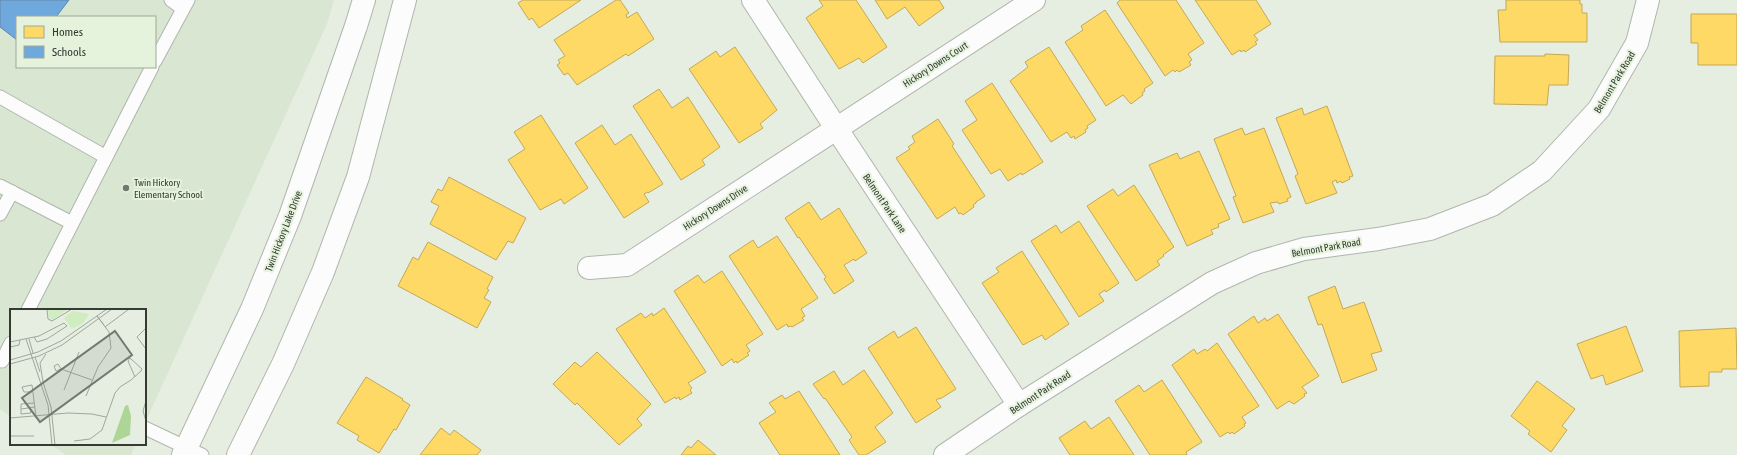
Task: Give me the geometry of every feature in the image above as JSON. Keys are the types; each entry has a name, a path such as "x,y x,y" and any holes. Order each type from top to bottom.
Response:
{"street":[{"name":"Twin Hickory Lake Drive","path":"191,453 290,216 354,34 364,0"},
{"path":"238,455 283,364 323,272 358,177 405,0"},
{"name":"Belmont Park Lane","path":"753,0 1019,405"},
{"name":"Hickory Downs Court","path":"836,128 1034,0"},
{"name":"Belmont Park Road","path":"945,455 1019,405 1212,283 1256,263 1304,249 1378,239 1430,229 1492,205 1542,171 1599,109 1637,43 1648,0"},
{"name":"Hickory Downs Drive","path":"590,268 627,264 836,128"}],"lane":[{"path":"156,59 185,4 171,0"},
{"path":"29,309 151,68"},
{"path":"0,97 106,157"},
{"path":"0,214 6,189 72,223"},
{"path":"4,362 10,346"},
{"path":"146,429 191,453"}],"shaded area":[{"name":"Twin Hickory Elementary School","path":"0,0 334,0 327,24 146,421 146,309 10,309 10,416 0,409"},
{"path":"51,445 136,445 131,455 66,455"}],"building: Homes":[{"path":"523,0 581,0 539,28 532,18 529,20 518,3"},
{"path":"616,0 620,0 629,13 626,15 627,18 637,12 654,39 628,56 626,54 577,85 568,73 564,75 557,65 560,63 558,60 565,56 554,40"},
{"path":"819,0 856,0 887,47 863,63 859,58 839,69 806,18 823,6"},
{"path":"875,0 939,0 944,8 919,26 905,7 887,19"},
{"path":"1120,0 1176,0 1204,43 1188,54 1192,60 1189,62 1191,65 1179,72 1177,70 1175,72 1173,70 1165,76 1117,3"},
{"path":"1195,0 1256,0 1271,24 1254,35 1258,40 1255,42 1257,44 1245,52 1244,50 1241,52 1240,50 1232,55"},
{"path":"1506,0 1580,0 1580,4 1582,4 1582,13 1587,13 1587,42 1500,42 1498,10 1506,10"},
{"path":"1105,10 1153,83 1144,89 1145,91 1142,93 1143,95 1131,104 1123,95 1106,106 1065,42 1083,30 1081,26"},
{"path":"1691,14 1737,14 1737,65 1698,65 1698,43 1691,43"},
{"path":"735,47 777,110 760,124 763,128 739,143 689,69 716,51 720,57"},
{"path":"1049,47 1096,120 1087,126 1088,128 1085,130 1086,132 1075,139 1074,136 1071,138 1067,132 1051,142 1010,81 1028,67 1025,62"},
{"path":"1545,54 1569,55 1568,85 1549,85 1547,105 1494,104 1495,56 1545,56"},
{"path":"992,83 1043,162 1022,175 1021,173 1008,181 1000,169 991,174 962,130 977,120 965,101"},
{"path":"659,89 672,108 688,97 720,147 702,160 705,165 681,180 633,106"},
{"path":"1327,106 1353,176 1349,177 1350,179 1342,183 1341,181 1337,183 1336,180 1332,182 1337,193 1306,204 1295,176 1298,174 1276,118 1302,108 1304,115"},
{"path":"541,115 588,188 564,204 561,199 540,210 508,160 525,149 514,132"},
{"path":"938,119 954,144 952,146 985,196 976,202 973,205 974,207 963,215 961,213 959,214 955,207 937,219 896,158 910,149 908,147 915,142 912,136"},
{"path":"602,125 615,145 631,134 663,184 644,194 649,202 624,218 575,143"},
{"path":"1242,128 1245,135 1264,128 1291,197 1287,199 1288,201 1279,204 1278,202 1270,203 1274,212 1243,223 1233,197 1236,196 1214,139"},
{"path":"1199,151 1230,219 1218,224 1219,227 1211,230 1213,234 1187,246 1149,165 1177,153 1180,159"},
{"path":"449,177 526,218 513,243 508,241 496,260 430,224 439,206 431,202 438,189 442,191"},
{"path":"1134,185 1174,247 1157,261 1160,265 1136,281 1087,206 1113,189 1118,196"},
{"path":"809,202 821,220 839,208 867,253 855,261 854,259 844,265 854,281 834,294 824,279 826,277 785,218"},
{"path":"1079,221 1119,283 1106,292 1105,290 1099,294 1104,301 1079,317 1031,241 1056,225 1061,233"},
{"path":"777,236 818,298 801,309 805,316 802,318 804,320 792,327 788,327 787,324 777,330 729,256 753,240 758,248"},
{"path":"428,242 493,277 487,289 489,290 484,298 491,302 477,328 398,286 413,257 418,260"},
{"path":"1022,251 1069,324 1045,340 1042,335 1023,345 982,283 999,272 996,268"},
{"path":"722,271 763,334 746,345 750,351 747,353 749,355 737,363 736,361 734,363 732,359 722,366 674,291 698,275 704,283"},
{"path":"1335,286 1343,309 1364,302 1382,351 1371,354 1377,370 1342,383 1322,324 1318,325 1308,297"},
{"path":"664,308 706,372 688,383 692,388 690,390 692,393 680,400 679,397 676,399 675,397 665,403 616,329 641,313 645,318 652,313 653,316"},
{"path":"1278,314 1319,376 1302,387 1307,393 1304,394 1305,396 1294,404 1289,401 1277,409 1228,334 1254,316 1258,323 1265,318 1267,321"},
{"path":"1626,326 1643,371 1606,385 1603,375 1591,379 1577,344"},
{"path":"916,327 956,389 936,400 941,407 916,423 868,348 894,331 898,338"},
{"path":"1736,328 1737,369 1722,369 1722,372 1709,372 1709,386 1680,387 1679,331"},
{"path":"1217,343 1259,406 1242,417 1246,423 1244,424 1245,426 1234,434 1232,432 1230,434 1228,432 1220,437 1172,365 1194,349 1197,354 1205,349 1207,351"},
{"path":"597,352 651,404 637,419 642,425 619,445 577,403 575,405 553,384 575,362 581,367"},
{"path":"864,370 893,413 875,427 886,442 866,455 859,455 849,440 852,437 825,398 824,399 813,384 834,371 843,385"},
{"path":"366,377 403,399 402,400 410,405 396,430 394,429 379,453 357,440 359,436 337,423"},
{"path":"1162,380 1202,442 1186,452 1187,455 1150,455 1115,401 1139,385 1144,392"},
{"path":"1537,381 1575,409 1562,426 1567,430 1551,452 1528,434 1530,431 1511,416"},
{"path":"799,391 840,455 780,455 759,423 776,412 769,403 782,395 785,399"},
{"path":"1109,417 1134,455 1070,455 1059,438 1085,421 1091,429"},
{"path":"441,428 450,435 454,430 481,450 477,455 420,455"},
{"path":"698,440 716,455 681,455 688,446 691,448"}],"building: Schools":[{"path":"0,0 69,0 57,16 16,16 16,39 0,27"}],"place":[{"name":"Twin Hickory Elementary School","path":"126,188"}]}
